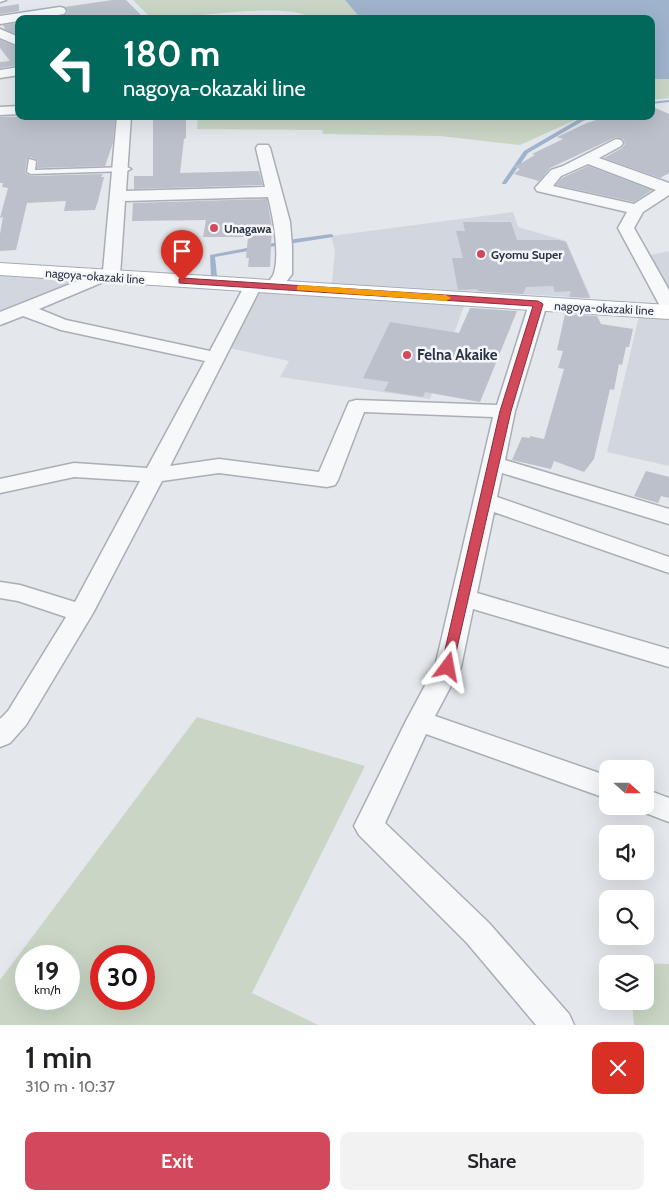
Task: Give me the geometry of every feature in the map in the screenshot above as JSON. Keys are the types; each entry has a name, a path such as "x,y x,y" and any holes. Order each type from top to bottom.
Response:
{"main road":[{"name":"nagoya-okazaki line","path":"0,270 669,312"}],"street":[{"path":"46,0 66,15"},
{"path":"33,15 60,11"},
{"path":"0,20 15,18"},
{"path":"0,33 15,40"},
{"path":"0,74 15,72"},
{"path":"0,111 15,110"},
{"path":"0,319 107,276 117,196 123,169 124,120"},
{"path":"616,143 556,173 543,188 637,209"},
{"path":"0,736 17,718 81,613 216,358 263,286 283,274 284,246 282,222 263,148"},
{"path":"587,159 668,188"},
{"path":"668,188 637,209 626,228 669,306"},
{"path":"117,196 273,192"},
{"path":"538,304 506,411 493,463 448,667 419,721 369,826 478,932 557,1025"},
{"path":"23,310 61,324 216,358"},
{"path":"0,486 74,470 155,475 219,466 327,480 356,406 506,411"},
{"path":"493,463 669,517"},
{"path":"485,501 669,565"},
{"path":"0,590 20,593 81,613"},
{"path":"464,598 669,658"},
{"path":"419,721 599,785"},
{"path":"654,804 669,810"}],"lane":[{"path":"32,160 31,172 123,169"}],"shaded area":[{"path":"513,212 518,227 566,241 591,298 332,283 335,250 331,236"},
{"path":"669,251 669,296 646,256"},
{"path":"0,275 66,279 71,285 8,311 0,310"},
{"path":"263,293 464,306 430,399 280,377 289,361 229,348 254,296"},
{"path":"639,316 669,318 669,466 607,452"}],"green space":[{"path":"133,0 345,0 358,15 303,15 282,11 261,11 203,15 148,15"},
{"path":"655,79 669,79 669,98 655,100"},
{"path":"198,120 575,120 520,145 440,136 323,134 322,130 197,129"},
{"path":"197,717 365,766 252,993 318,1025 0,1025 0,980 15,960 15,1010 80,1010 80,945 26,945"},
{"path":"654,964 669,964 669,1025 634,1025 633,1010 654,1010"}],"water":[{"path":"345,0 669,0 669,79 655,79 655,15 358,15"}],"building":[{"path":"112,0 126,0 141,15 65,15 68,12 65,7"},
{"path":"19,4 19,11 0,14 0,7"},
{"path":"15,24 15,33 4,29 3,25"},
{"path":"0,40 15,46 15,66 0,68 0,62 10,61 0,48"},
{"path":"655,108 669,114 669,173 660,178 604,158 622,148 625,144 623,139 616,137 550,168 539,181 514,174 520,169 514,167 535,155 532,154 563,139 557,137 596,120 655,120"},
{"path":"0,117 15,117 15,120 115,120 113,143 105,166 37,168 38,160 30,157 27,159 25,173 31,176 103,174 101,177 104,177 95,210 64,211 66,201 27,203 16,250 0,251 3,217 0,218 8,188 2,187 3,183 0,183"},
{"path":"153,120 186,120 186,138 184,139 180,173 259,171 263,185 134,189 134,176 153,176"},
{"path":"588,166 652,190 634,202 556,185 562,178"},
{"path":"267,199 272,227 270,267 248,267 249,258 246,258 248,237 203,237 206,220 132,221 133,203"},
{"path":"463,222 511,222 517,240 559,240 566,242 590,298 569,297 571,291 555,292 553,286 526,287 523,294 477,291 478,289 458,290 452,258 463,258 456,231 465,231"},
{"path":"470,308 517,311 480,402 425,392 423,397 384,391 389,382 363,378 390,322 459,333"},
{"path":"565,314 597,316 601,324 633,329 622,365 619,364 614,390 610,389 594,459 584,472 554,461 551,469 512,460 522,437 530,438 530,436 544,439 564,369 558,368 563,351 557,350"},
{"path":"646,471 669,477 669,498 661,496 658,503 634,496"}],"waterway":[{"path":"655,103 669,101"},
{"path":"504,183 526,152 581,120"},
{"path":"288,242 331,236"},
{"path":"214,276 212,256 279,244"}],"slow traffic":[{"path":"300,288 446,298"}],"place":[{"name":"Unagawa","path":"214,228"},
{"name":"Gyomu Super","path":"481,254"},
{"name":"Felna Akaike","path":"407,355"}],"route":[{"path":"182,281 538,304 506,411 493,463 448,667"}]}
